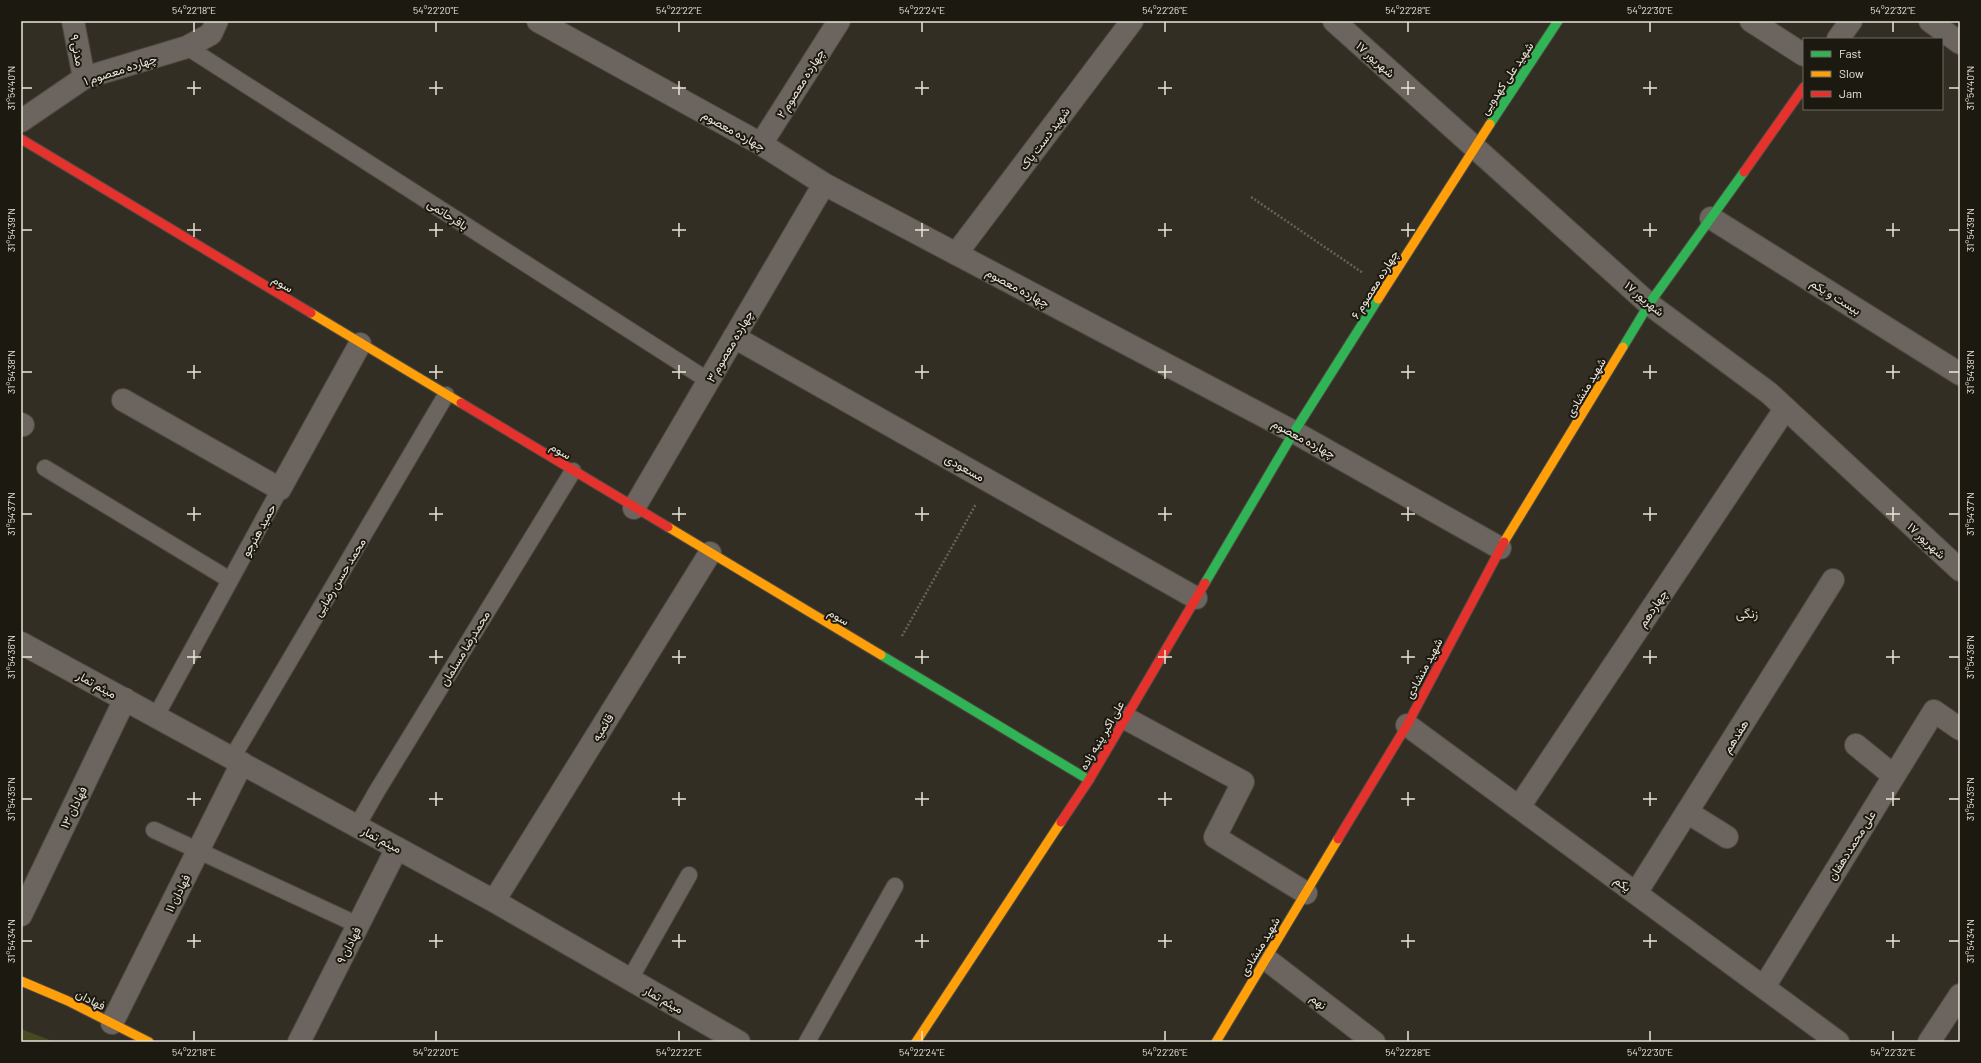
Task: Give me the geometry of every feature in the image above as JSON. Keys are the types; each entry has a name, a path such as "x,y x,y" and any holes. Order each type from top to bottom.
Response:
{"street":[{"name":"مدنی ۹","path":"73,21 84,78"},
{"name":"چهارده معصوم ۱","path":"21,121 84,78 187,47 211,34 218,21"},
{"name":"چهارده معصوم","path":"538,21 762,144 824,184 1221,396 1294,432 1500,548"},
{"name":"چهارده معصوم ۲","path":"762,144 839,21"},
{"name":"شهید دست پاک","path":"956,254 1132,21"},
{"name":"۱۷ شهریور","path":"1334,21 1474,148 1650,304 1769,393 1960,570"},
{"name":"شهید علی کهدویی","path":"1474,148 1558,21"},
{"path":"1751,21 1803,54"},
{"path":"1839,38 1851,21"},
{"name":"شهید منشادی","path":"1216,1042 1407,725 1500,548 1650,304 1803,88"},
{"name":"سوم","path":"21,140 1089,780"},
{"name":"چهارده معصوم ۶","path":"1294,432 1474,148"},
{"name":"چهارده معصوم ۳","path":"634,508 824,184"},
{"name":"بیست و یکم","path":"1711,218 1960,374"},
{"name":"مسعودی","path":"734,337 1196,598"},
{"name":"حمید هنرجو","path":"280,489 360,344"},
{"path":"123,400 280,489"},
{"name":"چهاردهم","path":"1519,807 1785,409"},
{"name":"علی اکبر پنبه زاده","path":"916,1042 1089,780 1294,432"},
{"name":"قائمیه","path":"494,901 710,553"},
{"name":"هفدهم","path":"1636,893 1833,580"},
{"name":"میثم تمار","path":"21,643 494,901 739,1042"},
{"name":"فهادان ۱۳","path":"21,915 125,699"},
{"name":"علی محمددهقان","path":"1764,987 1934,711 1960,729"},
{"path":"1126,718 1243,782 1215,837 1306,893"},
{"name":"یکم","path":"1407,725 1838,1042"},
{"path":"1856,745 1894,776"},
{"name":"فهادان ۱۱","path":"112,1023 199,850 237,760"},
{"path":"1687,812 1727,837"},
{"name":"فهادان ۹","path":"299,1042 397,848"},
{"name":"نهم","path":"1266,958 1330,1010 1374,1042"},
{"name":"فهادان","path":"21,981 68,1001 149,1042"},
{"path":"1929,1042 1960,995"}],"lane":[{"name":"باقرحاتمی","path":"187,47 709,381"},
{"name":"محمد حسن رضایی","path":"237,760 446,396"},
{"path":"45,468 230,580"},
{"name":"محمدرضا مسلمان","path":"357,826 573,471"},
{"name":"حمید هنرجو","path":"156,716 280,489"},
{"path":"154,830 358,925"},
{"path":"630,979 689,874"},
{"path":"807,1042 895,886"}],"path":[{"path":"1251,197 1385,289"},
{"path":"889,660 989,480"}],"green space":[{"path":"21,1029 55,1042 21,1042"}],"traffic: fast":[{"path":"1490,124 1558,21"},
{"path":"1623,347 1649,304 1744,172"},
{"path":"1205,583 1294,432 1378,299"},
{"path":"881,655 1089,780"}],"traffic: slow":[{"path":"1378,299 1490,124"},
{"path":"311,313 461,403"},
{"path":"1504,542 1623,347"},
{"path":"668,527 881,655"},
{"path":"916,1042 1061,822"},
{"path":"1216,1042 1338,839"},
{"path":"21,981 68,1001 149,1042"}],"traffic: jam":[{"path":"1744,172 1803,88"},
{"path":"21,139 311,313"},
{"path":"461,403 668,527"},
{"path":"1338,839 1407,725 1504,542"},
{"path":"1061,822 1089,780 1205,583"}],"district":[{"name":"زنگی","path":"1747,613"}]}
